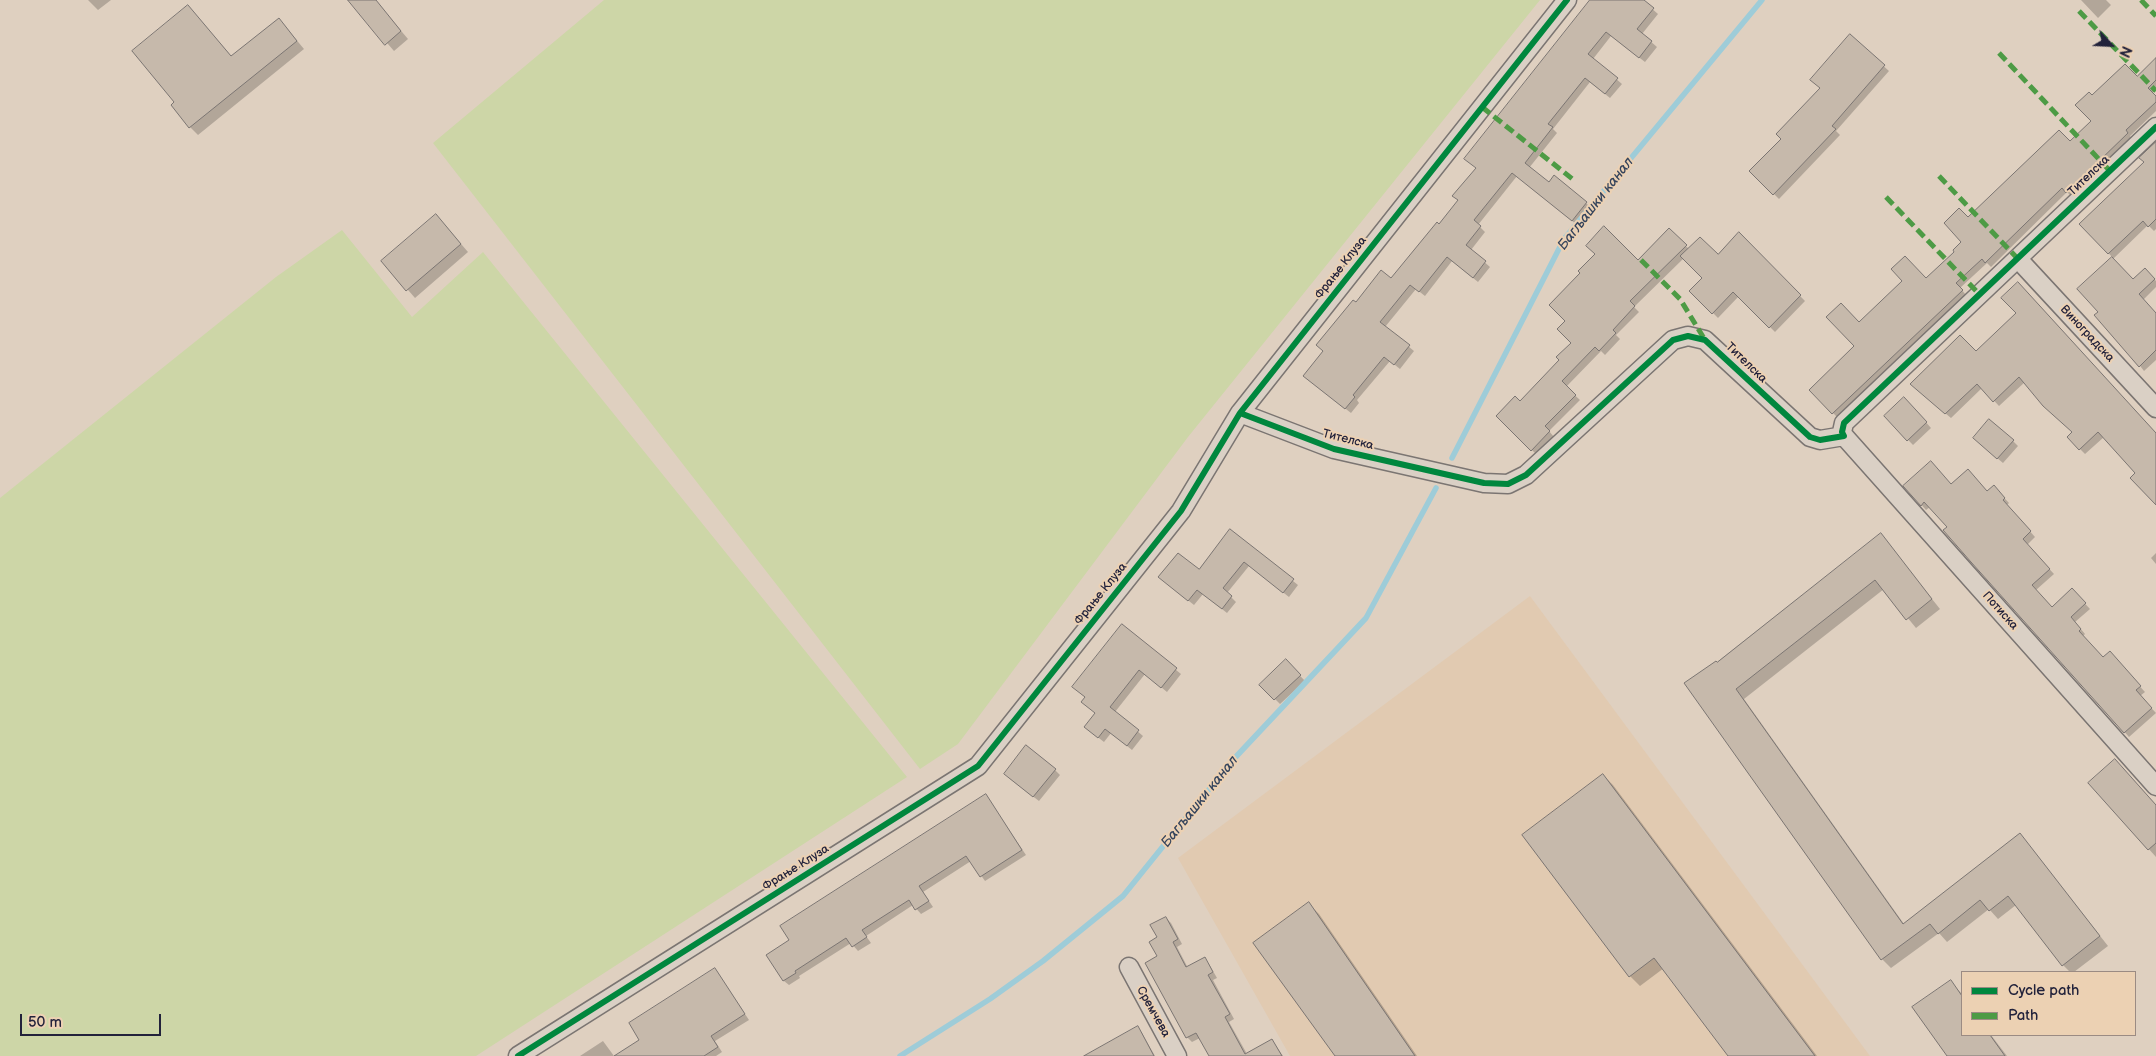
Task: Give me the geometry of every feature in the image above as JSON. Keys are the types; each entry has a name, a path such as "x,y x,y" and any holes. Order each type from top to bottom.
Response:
{"street":[{"name":"Фрање Клуза","path":"518,1056 978,766 1181,511 1240,413 1567,0"},
{"name":"Тителска","path":"1240,413 1334,449 1484,483 1508,484 1526,475 1673,340 1688,336 1705,340 1810,437 1820,440 1844,436 1842,432 1844,423 2156,127"},
{"name":"Виноградска","path":"2018,259 2156,408"},
{"name":"Потиска","path":"1844,436 2156,786"},
{"name":"Сремчева","path":"1129,967 1177,1056"}],"shaded area":[{"path":"1530,596 1870,1056 1290,1056 1178,858"}],"green space":[{"path":"604,0 1540,0 1188,437 958,744 920,769 433,143"},
{"path":"342,230 412,317 483,252 907,777 476,1056 0,1056 0,498 276,277"}],"building":[{"path":"348,0 376,0 401,31 385,45"},
{"path":"1590,0 1644,0 1654,8 1637,29 1652,41 1639,58 1606,32 1588,54 1618,78 1605,94 1585,78 1548,124 1553,127 1525,163 1549,182 1554,175 1587,202 1572,221 1512,173 1474,220 1481,226 1466,245 1486,261 1473,278 1447,257 1419,292 1410,285 1380,322 1410,345 1394,365 1384,357 1353,395 1355,397 1345,409 1303,376 1323,351 1316,345 1353,300 1356,302 1381,270 1391,278 1437,222 1439,224 1458,200 1452,196 1476,168 1464,159"},
{"path":"188,5 231,56 279,18 297,41 189,128 171,105 174,102 132,51"},
{"path":"1850,34 1885,65 1832,126 1836,129 1773,195 1749,171 1781,139 1776,134 1820,88 1810,80"},
{"path":"2156,58 2156,80 2148,88 2156,96 2156,102 2126,130 2128,133 2066,193 2062,188 1985,263 1982,259 1956,283 1963,290 1832,414 1809,390 1854,346 1826,317 1841,303 1859,322 1902,281 1891,269 1905,256 1926,278 1954,252 1953,250 1961,242 1944,223 1959,208 1968,217 2059,130 2070,141 2091,121 2075,105 2089,92 2092,95 2125,64 2137,76"},
{"path":"2156,142 2156,219 2148,227 2143,221 2108,254 2079,224 2144,162 2139,158"},
{"path":"436,214 461,244 406,291 381,261"},
{"path":"1604,226 1638,260 1669,228 1687,245 1630,301 1635,306 1613,330 1616,333 1599,351 1595,347 1562,381 1576,395 1545,426 1550,431 1531,451 1496,416 1515,396 1520,401 1559,360 1556,357 1571,343 1557,329 1565,321 1549,305 1580,273 1578,271 1595,254 1586,246"},
{"path":"1739,232 1801,295 1769,328 1733,292 1712,314 1689,291 1702,278 1680,256 1700,237 1718,254"},
{"path":"2112,257 2133,279 2145,268 2155,279 2139,294 2156,313 2156,350 2139,367 2094,315 2098,312 2077,289"},
{"path":"2018,282 2156,433 2156,505 2130,478 2135,473 2098,432 2079,450 2067,437 2072,432 2043,406 2019,377 1993,402 1977,384 1945,414 1910,384 1960,335 1976,351 2016,313 2001,298"},
{"path":"1904,397 1927,422 1907,441 1884,416"},
{"path":"1989,419 2014,440 1997,459 1973,438"},
{"path":"1931,461 1951,484 1968,469 1987,491 1994,485 2005,498 2003,500 2031,531 2023,539 2050,569 2032,585 2052,607 2072,588 2086,603 2071,617 2081,629 2079,631 2103,657 2110,651 2141,686 2136,690 2152,708 2124,733 1943,530 1947,527 1924,502 1921,506 1903,486"},
{"path":"1230,529 1294,579 1283,593 1244,562 1223,588 1232,596 1222,609 1197,590 1188,601 1158,577 1178,553 1199,569"},
{"path":"1881,533 1932,599 1906,620 1875,580 1736,689 1903,924 2020,833 2100,936 2062,966 2008,896 1989,911 1980,900 1938,934 1930,924 1881,960 1684,683 1717,662"},
{"path":"1122,624 1177,668 1161,688 1139,670 1110,707 1139,730 1127,746 1105,729 1098,738 1084,727 1095,713 1081,702 1085,697 1072,687"},
{"path":"1286,659 1301,675 1274,700 1259,685"},
{"path":"1026,745 1056,769 1033,797 1004,774"},
{"path":"2115,759 2156,805 2156,843 2148,850 2088,783"},
{"path":"1603,774 1815,1056 1728,1056 1654,958 1629,977 1522,835"},
{"path":"986,794 1022,850 980,877 966,856 919,886 929,901 915,910 909,900 862,930 867,937 852,947 846,938 783,981 766,955 789,940 780,926"},
{"path":"1309,902 1415,1056 1335,1056 1253,943"},
{"path":"1166,917 1178,939 1173,942 1186,967 1205,957 1213,972 1208,975 1230,1014 1225,1017 1245,1054 1272,1039 1282,1056 1209,1056 1196,1033 1186,1038 1145,963 1157,956 1149,942 1157,937 1150,925"},
{"path":"715,968 745,1014 711,1036 718,1047 704,1056 614,1056 639,1040 629,1023"},
{"path":"1951,980 1961,995 1961,1036 1991,1036 2005,1056 1947,1056 1912,1007"},
{"path":"1138,1026 1154,1056 1084,1056"}],"waterway":[{"name":"Багљашки канал","path":"1452,458 1564,239 1762,0"},
{"name":"Багљашки канал","path":"900,1056 990,999 1043,961 1123,896 1231,762 1366,618 1436,488"}],"marked path":[{"path":"2141,0 2156,16"},
{"path":"2079,11 2156,91"},
{"path":"1999,53 2110,171"},
{"path":"1482,107 1575,181"},
{"path":"1939,176 2018,259"},
{"path":"1886,197 1980,295"},
{"path":"1641,260 1680,299 1705,340"}],"cycle path":[{"path":"518,1056 978,766 1181,511 1240,413 1567,0"},
{"path":"1240,413 1334,449 1484,483 1508,484 1526,475 1673,340 1688,336 1705,340 1810,437 1820,440 1844,436 1842,432 1844,423 2156,127"}]}
